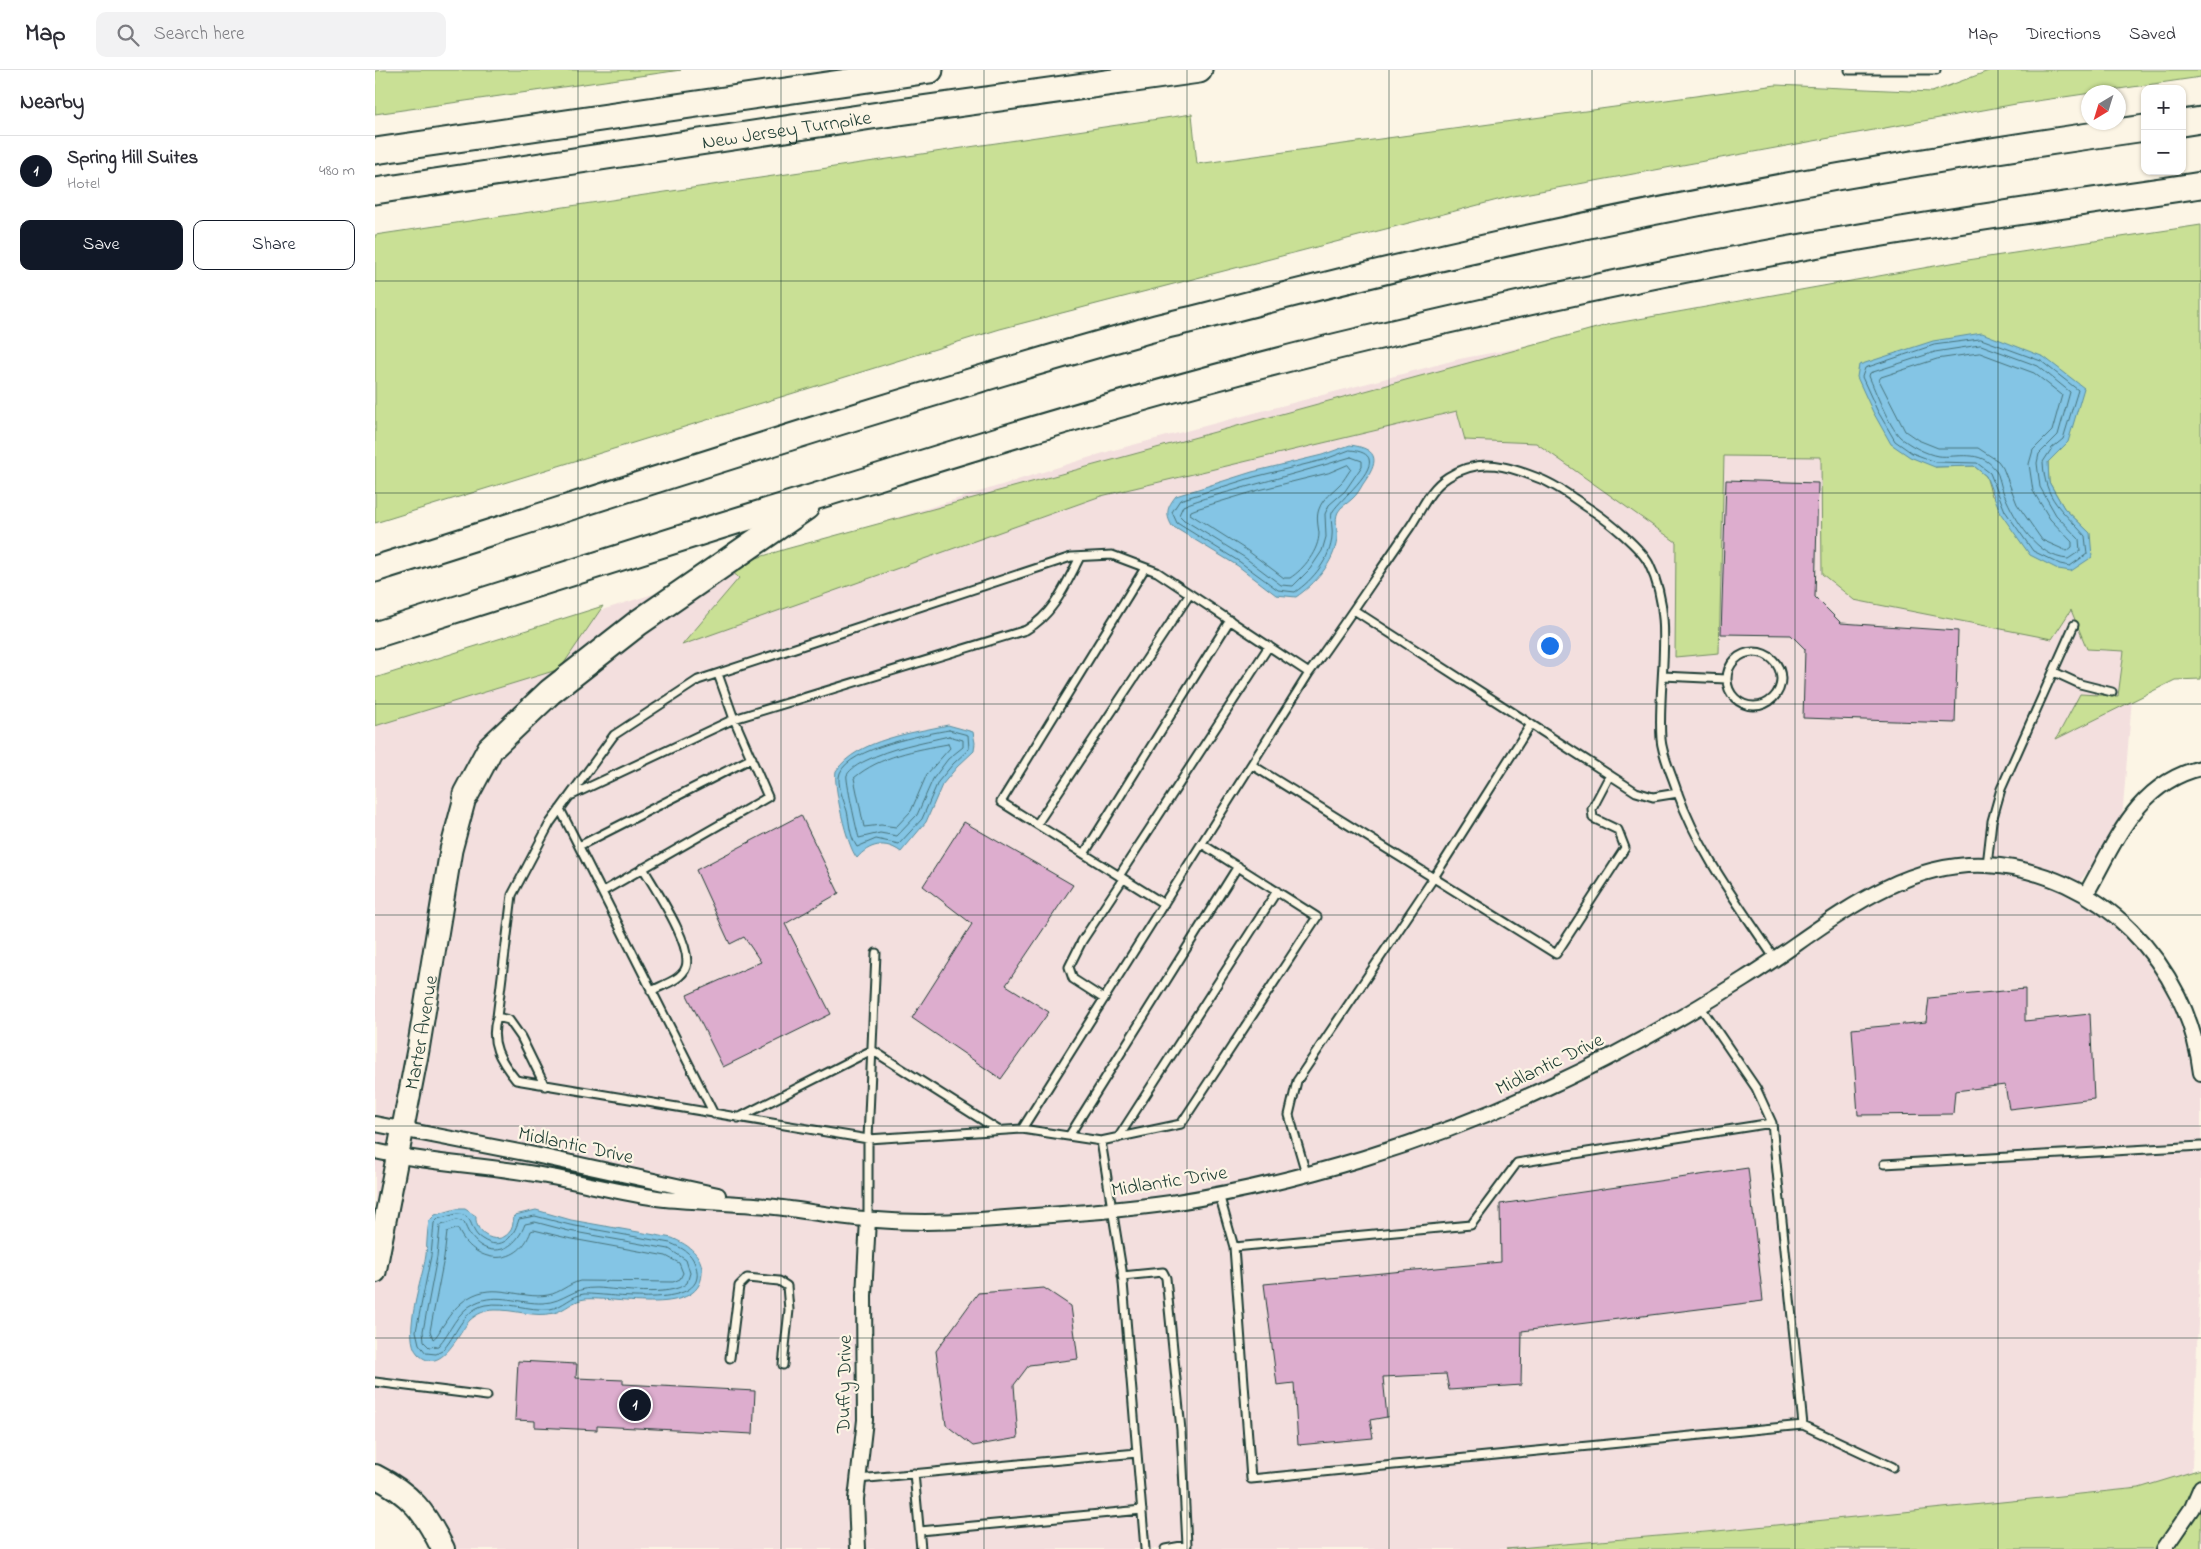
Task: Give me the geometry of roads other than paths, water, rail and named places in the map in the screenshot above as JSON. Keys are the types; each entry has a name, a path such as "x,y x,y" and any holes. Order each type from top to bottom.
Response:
{"highway":[{"name":"New Jersey Turnpike","path":"375,151 930,70"},
{"name":"New Jersey Turnpike","path":"375,190 1199,70"},
{"path":"2186,122 2201,120"},
{"path":"375,569 953,387 1141,332 1277,297 1459,252 1651,211 1844,175 2141,129"},
{"path":"375,636 1035,428 1229,374 1490,310 1622,282 1875,234 2201,185"},
{"path":"466,794 490,749 550,692 638,623 828,492"},
{"path":"375,1476 393,1484 409,1497 424,1515 443,1549"}],"main road":[{"name":"Marter Avenue","path":"375,1272 404,1129 451,850 466,794"}],"street":[{"path":"2086,894 2132,812 2144,799 2172,779 2201,768"},
{"name":"Midlantic Drive","path":"375,1151 399,1156 541,1174 661,1198 767,1206 868,1220 948,1222 1111,1210 1219,1194 1306,1173 1424,1138 1507,1106 1589,1068 1700,1006 1775,959 1859,902 1888,886 1928,871 1987,865 2050,877 2086,894 2130,928 2156,958 2170,979 2190,1021 2201,1073"},
{"name":"Midlantic Drive","path":"375,1124 535,1155 767,1206"},
{"name":"Duffy Drive","path":"858,1549 855,1505 865,1420 864,1296 868,1220"},
{"path":"2164,1549 2192,1508 2201,1488"}],"lane":[{"path":"1849,70 1936,70"},
{"path":"1022,1129 1309,673 1355,610 1433,490 1448,477 1482,464 1502,466 1547,482 1564,492 1612,524 1648,562 1660,599 1663,624 1661,742 1678,793 1708,860 1775,959"},
{"path":"1202,844 1317,917 1181,1124 1101,1141 1022,1129 868,1139 516,1080 501,1061 492,1032 497,1017 512,895 550,822 614,735 698,680 1071,557 1111,555 1157,572 1309,673"},
{"path":"570,796 734,718 1027,630 1040,622 1059,597 1080,557"},
{"path":"1145,568 1001,802 1164,904"},
{"path":"1037,824 1190,594"},
{"path":"1355,610 1643,795 1653,797 1678,793"},
{"path":"1084,854 1230,620"},
{"path":"1987,865 1992,821 2001,789 2074,625"},
{"path":"1104,999 1073,979 1069,967 1082,941 1121,877 1269,646"},
{"path":"1746,652 1764,653 1772,658 1781,674 1781,683 1773,699 1756,706 1739,702 1732,696 1726,679 1731,662 1746,652"},
{"path":"2054,672 2079,684 2112,692"},
{"path":"602,892 768,797 734,718 718,674"},
{"path":"1663,676 1726,679"},
{"path":"1306,1173 1289,1115 1297,1080 1433,878 1531,724"},
{"path":"579,846 752,758"},
{"path":"1251,765 1556,954 1625,848 1618,830 1593,818 1592,809 1610,775"},
{"path":"560,809 714,1114"},
{"path":"1069,1136 1237,866"},
{"path":"643,868 684,942 686,967 679,977 651,991"},
{"path":"1118,1138 1277,892"},
{"path":"868,1220 868,1139 876,953"},
{"path":"1700,1006 1756,1088 1772,1123 1803,1425"},
{"path":"497,1017 509,1020 521,1037 545,1086"},
{"path":"737,1118 871,1050"},
{"path":"871,1050 998,1131"},
{"path":"1234,1247 1471,1225 1517,1163 1772,1123"},
{"path":"1101,1141 1122,1276 1145,1549"},
{"path":"1884,1164 2201,1146"},
{"path":"1219,1194 1234,1247 1251,1479 1803,1425 1893,1467"},
{"path":"1122,1276 1163,1272 1166,1278 1181,1430 1187,1545 1165,1549"},
{"path":"730,1358 739,1286 747,1278 779,1281 787,1286 789,1310 783,1365"},
{"path":"375,1382 487,1396"},
{"path":"858,1479 1137,1453"},
{"path":"913,1474 921,1549"},
{"path":"920,1531 1142,1510"}],"water":[{"path":"1982,333 2044,357 2084,388 2068,442 2048,462 2049,482 2064,508 2090,533 2092,557 2071,571 2058,569 2030,555 2001,514 1986,476 1974,466 1935,467 1910,457 1891,444 1873,412 1857,377 1859,365 1933,341"},
{"path":"1350,445 1360,447 1372,454 1374,463 1372,470 1357,494 1338,512 1336,518 1337,539 1328,564 1317,579 1296,597 1276,595 1238,566 1172,526 1168,518 1168,511 1176,496 1252,472 1322,455"},
{"path":"948,725 973,732 974,751 942,785 926,822 901,852 889,846 877,845 867,849 857,858 849,842 842,816 836,771 858,751 872,744"},
{"path":"456,1209 465,1209 476,1216 476,1223 483,1234 495,1238 501,1238 511,1230 515,1215 536,1210 571,1220 672,1238 691,1249 701,1263 702,1269 699,1285 689,1295 674,1300 636,1302 585,1299 577,1301 558,1312 547,1314 501,1310 487,1311 478,1314 470,1320 442,1357 426,1360 418,1354 413,1346 412,1321 426,1255 429,1221 435,1215"}],"place":[{"name":"Spring Hill Suites","path":"635,1405"}]}
